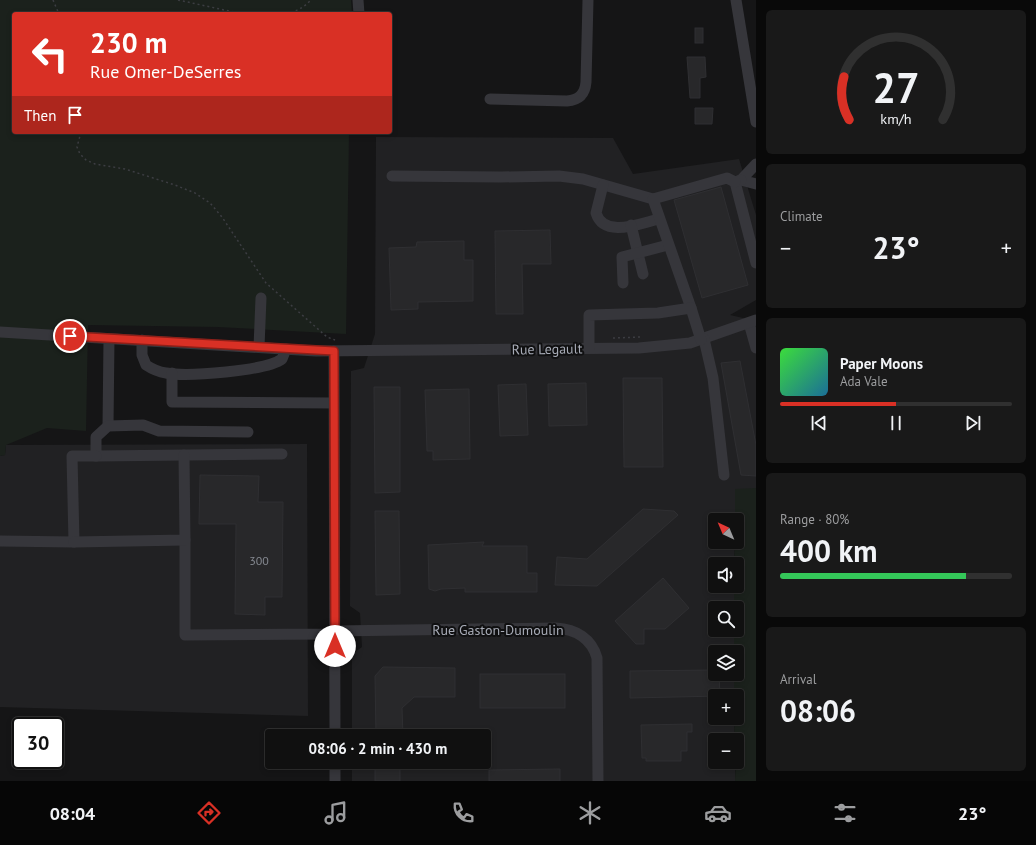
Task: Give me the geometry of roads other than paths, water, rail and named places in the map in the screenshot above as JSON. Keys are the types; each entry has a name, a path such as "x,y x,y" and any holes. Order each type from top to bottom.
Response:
{"street":[{"path":"358,0 359,12"},
{"path":"490,98 567,101 578,99 582,95 586,82 588,0"},
{"path":"736,0 756,122"},
{"path":"738,181 756,164"},
{"path":"392,176 559,176 583,179 652,199 727,178 756,184"},
{"path":"738,181 756,263"},
{"path":"603,185 596,213 600,221 608,227 613,228 659,219"},
{"path":"652,199 690,308 703,340 714,378 724,476"},
{"path":"632,225 643,274"},
{"path":"623,283 622,257 668,245"},
{"path":"259,347 261,298"},
{"path":"588,348 589,315 658,313 690,308"},
{"path":"752,322 756,346"},
{"name":"Rue Legault","path":"0,332 286,349 334,346 588,348 674,346 703,340 752,322"},
{"path":"108,426 109,339"},
{"path":"142,340 142,355 146,366 172,374 217,373 272,365 282,359 286,349"},
{"path":"334,346 335,729"},
{"path":"172,374 172,402 333,403"},
{"path":"96,456 96,437 108,426 143,425 159,431 248,432"},
{"path":"74,542 72,456 282,454"},
{"path":"0,541 74,542 185,540 184,455"},
{"name":"Rue Gaston-Dumoulin","path":"185,540 184,635 325,634 334,631 556,628 568,629 579,633 592,647 598,663 598,781"},
{"path":"335,769 335,781"}]}
